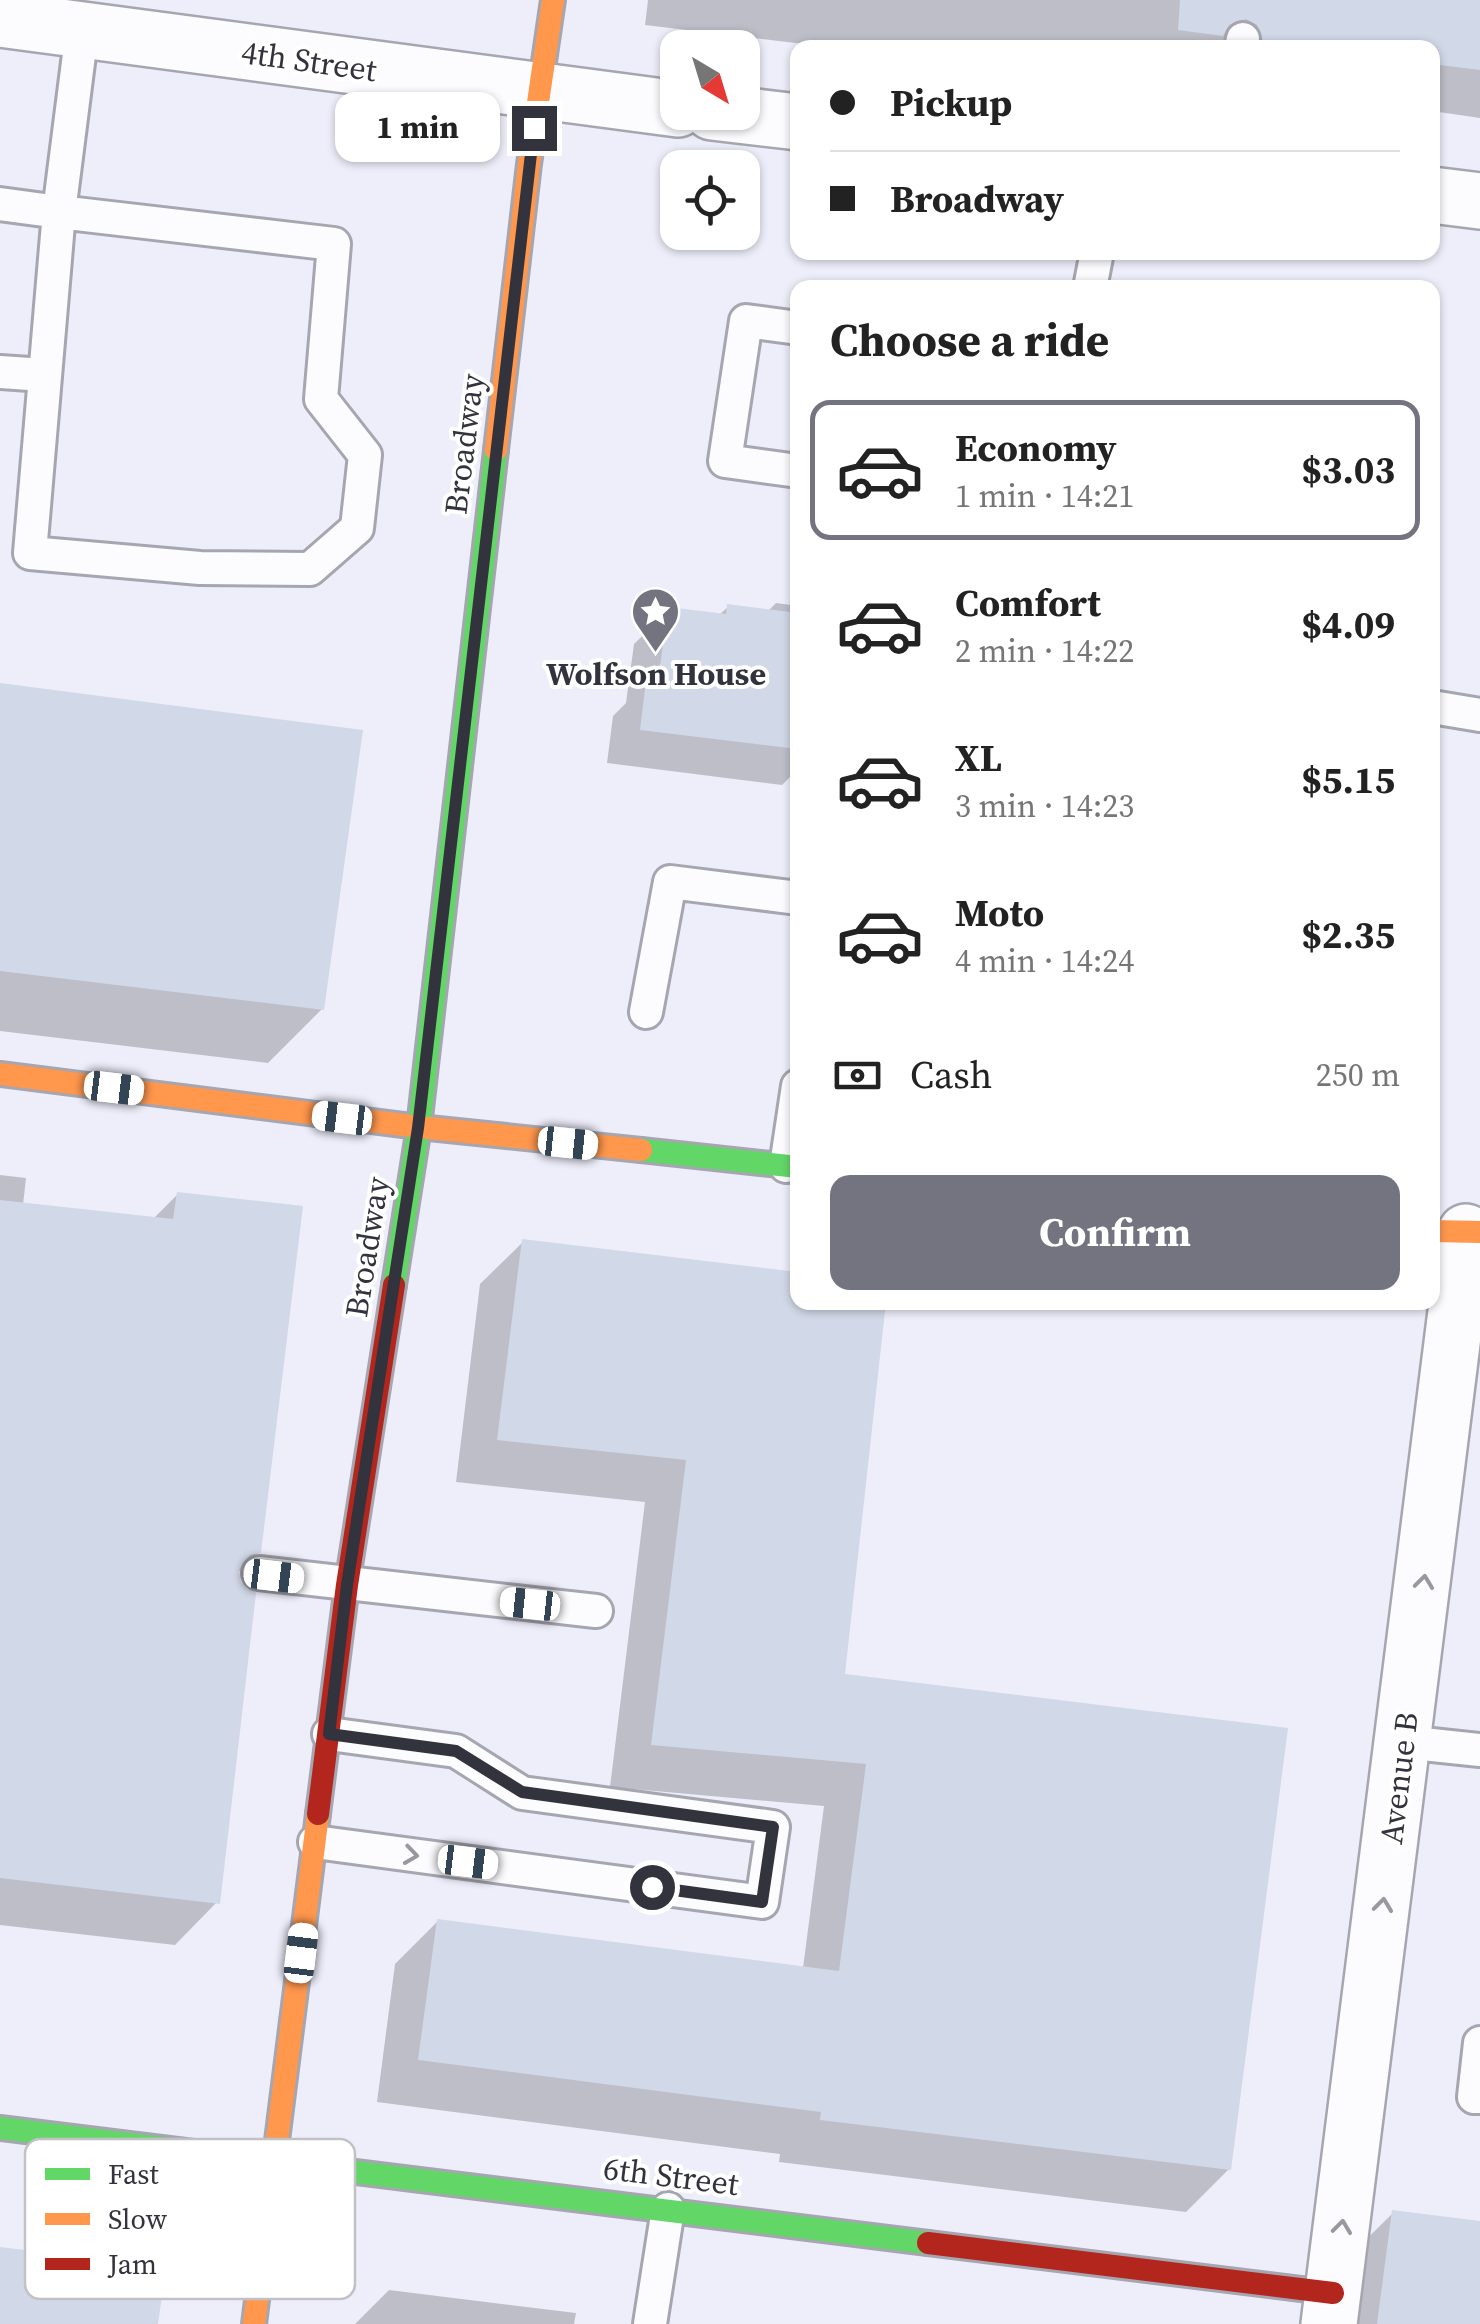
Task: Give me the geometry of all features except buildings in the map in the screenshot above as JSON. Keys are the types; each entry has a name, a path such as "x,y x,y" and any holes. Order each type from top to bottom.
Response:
{"main road":[{"name":"Broadway","path":"278,2139 347,1585 418,1128 538,92 553,0"},
{"path":"0,1074 418,1128 790,1167"},
{"name":"6th Street","path":"0,2128 89,2139"},
{"name":"6th Street","path":"355,2171 668,2208 1331,2308"},
{"name":"Broadway","path":"254,2324 257,2299"}],"street":[{"name":"4th Street","path":"43,19 538,92 660,106"},
{"path":"760,118 790,121"},
{"path":"1440,196 1480,201"},
{"name":"Avenue B","path":"1331,2308 1404,1742 1460,1232"}],"lane":[{"path":"0,204 60,212 334,244 321,399 364,455 356,528 310,568 200,568 30,553 60,212 43,19"},
{"path":"790,327 746,321 725,461 790,470"},
{"path":"0,372 44,375"},
{"path":"1440,708 1480,715"},
{"path":"646,1012 670,882 790,897"},
{"path":"259,1573 596,1610"},
{"path":"315,1842 762,1902 773,1827 522,1792 456,1751 329,1734"},
{"path":"1404,1742 1480,1750"},
{"path":"1480,2043 1474,2096 1480,2097"},
{"path":"650,2324 668,2208"}],"traffic: fast":[{"path":"394,1285 419,1127 496,450"},
{"path":"641,1150 790,1166"},
{"path":"0,2128 89,2139"},
{"path":"355,2172 928,2243"}],"traffic: slow":[{"path":"496,450 529,164 553,0"},
{"path":"0,1074 419,1127 641,1150"},
{"path":"1440,1231 1480,1232"},
{"path":"277,2139 318,1814"},
{"path":"254,2324 257,2299"}],"traffic: jam":[{"path":"318,1814 347,1585 394,1285"},
{"path":"928,2243 1333,2293"}],"place":[{"name":"Wolfson House","path":"656,654"}],"route":[{"path":"534,128 418,1128 347,1585 329,1734 456,1751 522,1792 773,1827 762,1902 652,1887"}]}
